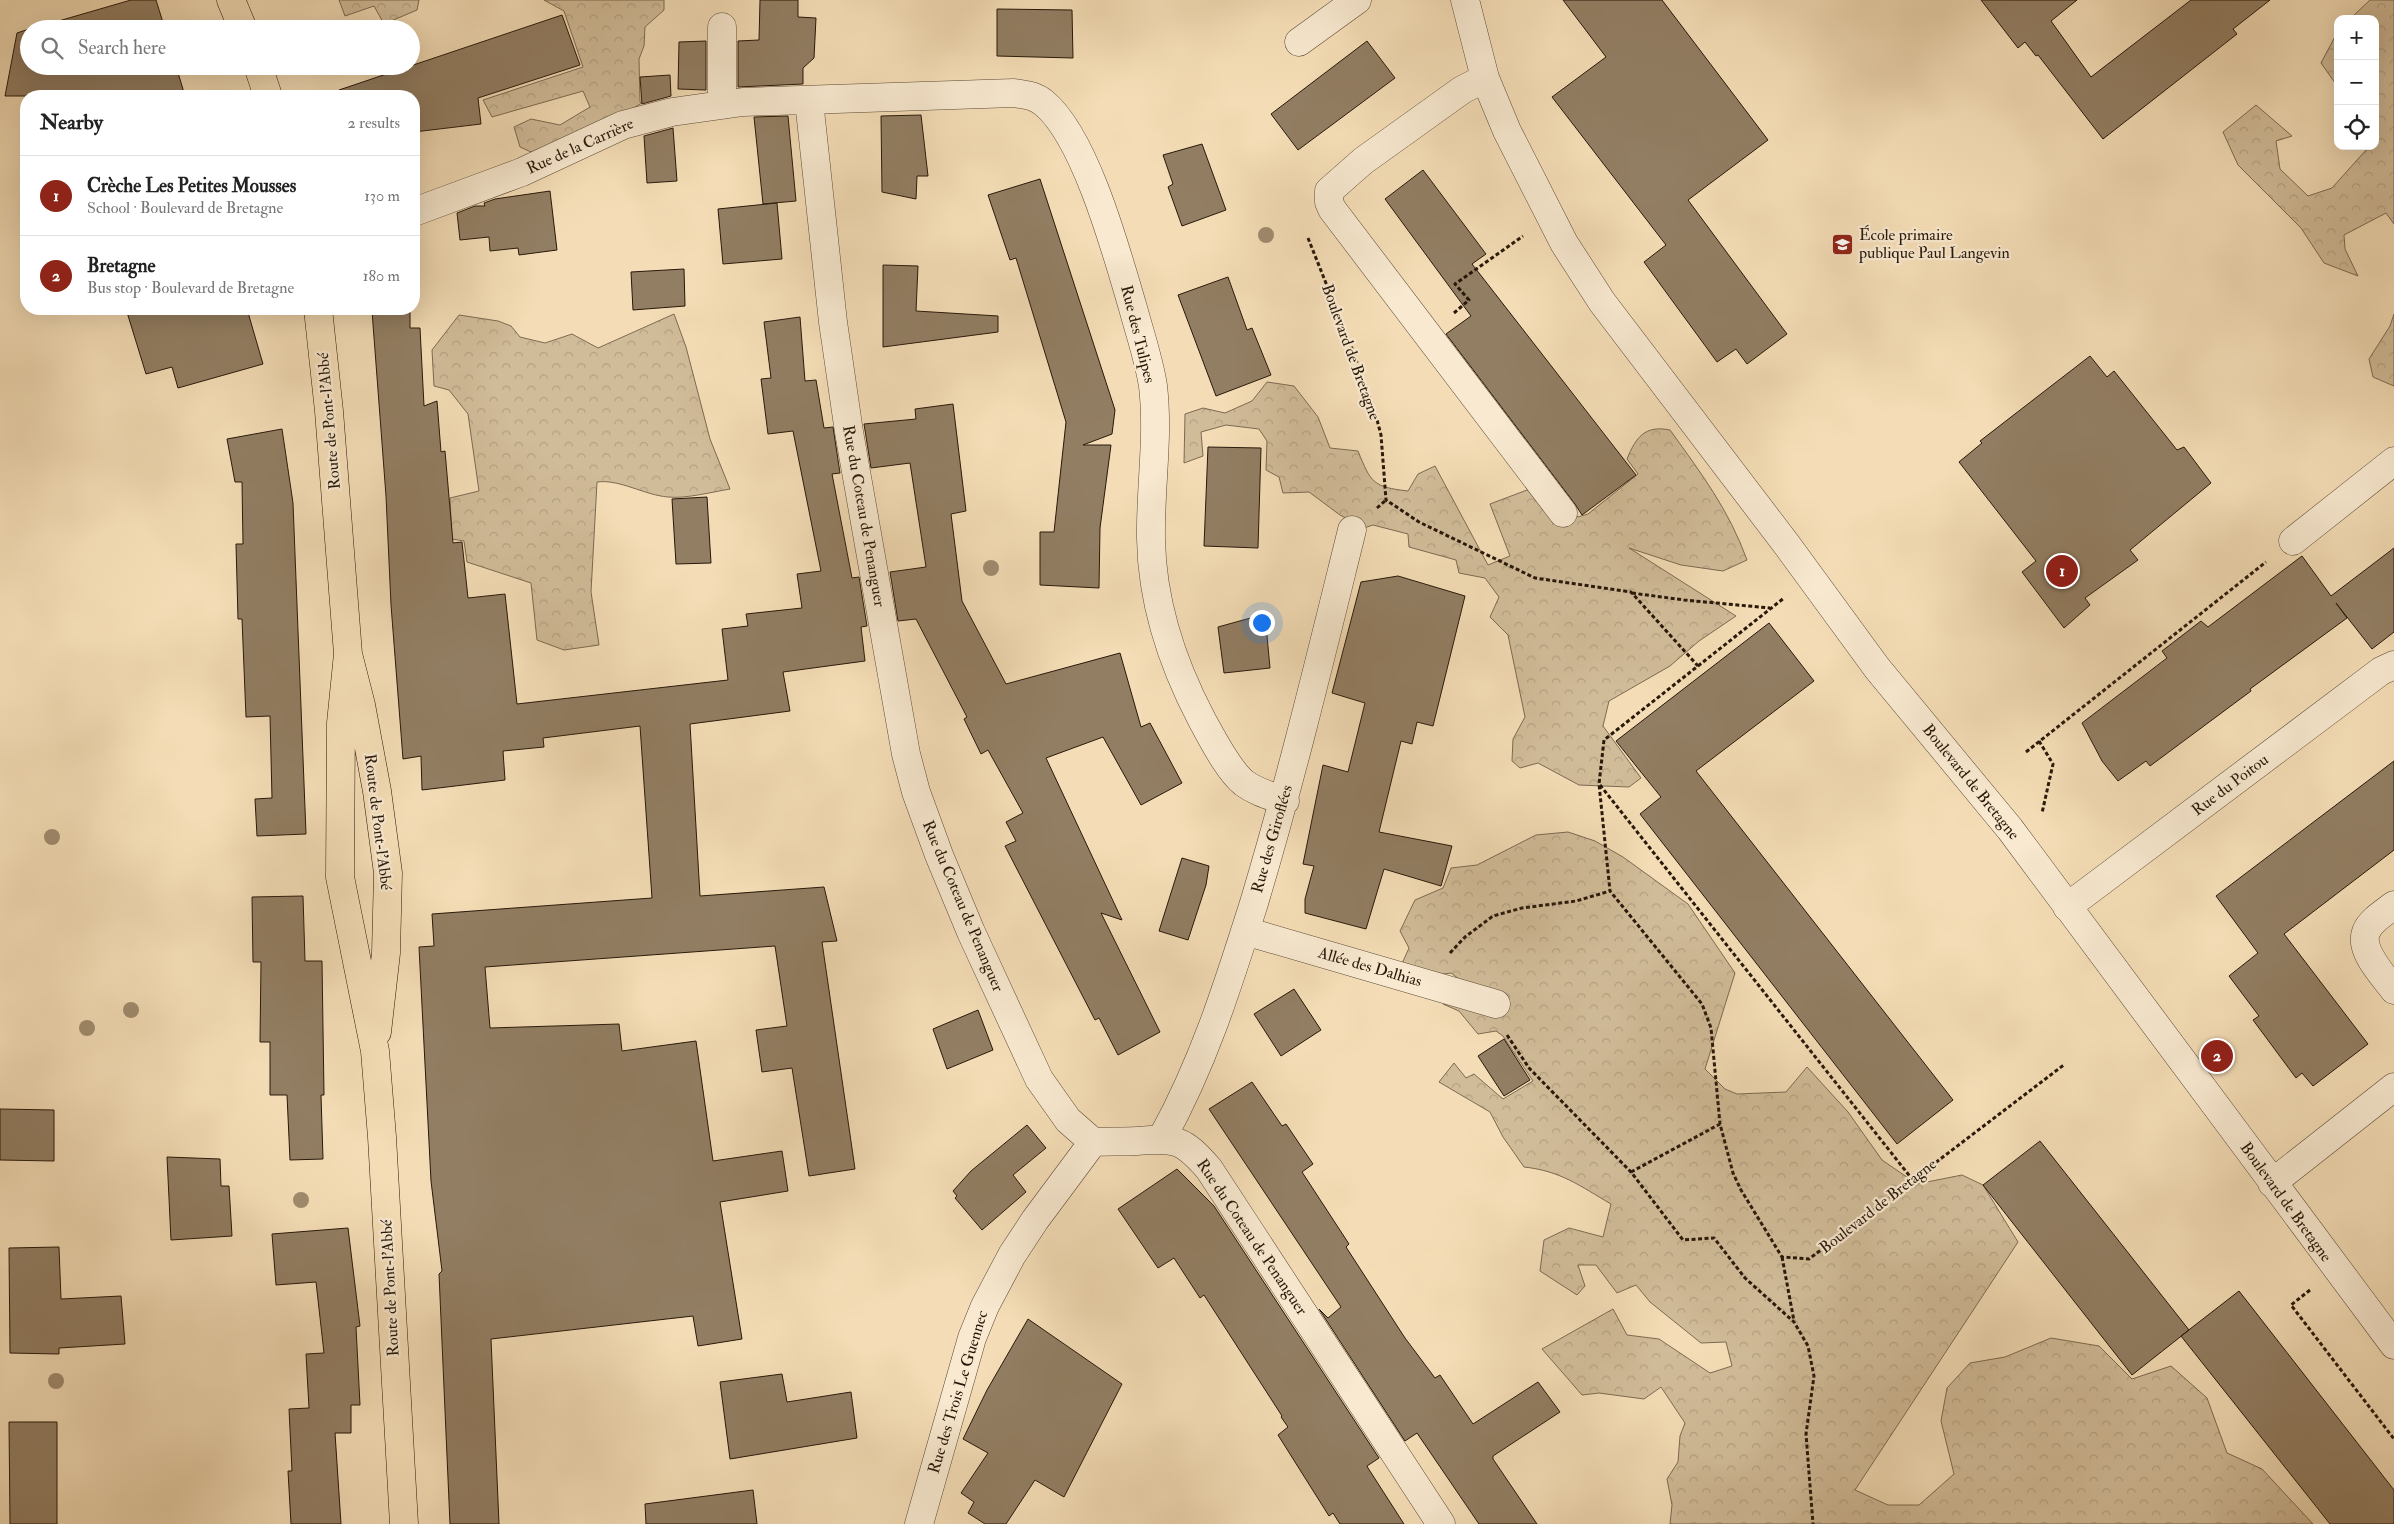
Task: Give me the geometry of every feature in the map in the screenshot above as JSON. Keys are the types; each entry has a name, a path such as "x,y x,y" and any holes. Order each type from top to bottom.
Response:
{"main road":[{"path":"231,0 239,20"},
{"path":"261,75 266,90"},
{"name":"Route de Pont-l'Abbé","path":"319,315 328,402 348,654 361,705 377,791 388,873 386,953 375,1051"},
{"name":"Route de Pont-l'Abbé","path":"348,654 341,722 340,877 375,1051 382,1137 404,1524"}],"street":[{"path":"1299,42 1357,0"},
{"name":"Boulevard de Bretagne","path":"1465,0 1485,78 1507,132 1550,218 1602,302 1877,668 2026,851 2200,1083 2272,1184 2394,1345"},
{"path":"722,27 722,104"},
{"path":"1485,78 1466,88 1362,160 1329,191 1329,202 1332,210 1563,513"},
{"name":"Rue des Tulipes","path":"871,98 1014,93 1032,95 1044,103 1068,132 1090,179 1120,264 1149,364 1153,386 1156,432 1151,538 1152,560 1161,622 1173,660 1208,731 1234,770 1252,788 1285,801"},
{"name":"Rue de la Carrière","path":"420,210 522,172 623,125 664,114 722,104 871,98"},
{"name":"Rue du Coteau de Penanguer","path":"809,101 833,322 849,432 906,754 916,792 936,847 971,932 1039,1079 1068,1120 1093,1142 1162,1138 1189,1148 1209,1169 1441,1524"},
{"path":"2293,541 2394,461"},
{"name":"Rue des Giroflées","path":"1162,1138 1182,1102 1206,1048 1245,931 1285,801 1352,530"},
{"name":"Rue du Poitou","path":"2067,907 2381,671 2394,665"},
{"path":"2394,905 2375,920 2366,931 2364,942 2370,956 2394,990"},
{"name":"Allée des Dalhias","path":"1245,931 1496,1004"},
{"path":"2272,1184 2394,1087"},
{"name":"Rue des Trois Le Guennec","path":"919,1524 972,1338 984,1306 1008,1261 1030,1227 1093,1142"}],"path":[{"path":"1427,334 1469,300 1455,284 1550,218"},
{"name":"Boulevard de Bretagne","path":"1310,244 1353,350 1376,416 1380,435 1386,500 1419,522 1535,578 1684,600 1771,608"},
{"path":"2026,752 2293,541"},
{"path":"1794,1322 1782,1258 1741,1190 1733,1173 1720,1124 1711,1028 1702,1004 1610,890 1599,784 1604,740 1771,608 1811,579"},
{"path":"1632,592 1698,666"},
{"path":"2026,851 2035,845 2053,764 2039,741"},
{"path":"1599,784 1912,1179"},
{"path":"1425,982 1465,937 1493,916 1522,908 1576,901 1610,890"},
{"path":"1496,1004 1507,1035 1529,1068 1631,1172 1683,1240 1714,1238 1745,1278 1794,1322 1808,1346 1814,1376 1806,1434 1813,1524"},
{"name":"Boulevard de Bretagne","path":"1782,1258 1809,1259 2065,1064"},
{"path":"1631,1172 1720,1124"},
{"path":"2336,1269 2291,1304 2394,1439"}],"green space":[{"path":"339,0 419,0 417,10 393,20 382,20 374,6 345,16"},
{"path":"544,0 664,0 664,10 645,27 644,46 639,59 640,102 642,103 620,116 531,152 520,147 514,127 531,119 560,125 590,107 583,91 492,117 483,100 583,67 564,11"},
{"path":"2370,0 2394,0 2394,224 2386,213 2344,235 2345,249 2358,276 2324,263 2301,228 2238,165 2223,132 2256,105 2292,136 2276,141 2280,169 2308,196 2332,188 2366,150 2379,150 2379,15 2354,15"},
{"path":"2334,39 2334,81 2321,63"},
{"path":"674,314 686,347 710,439 730,489 690,496 668,497 614,483 597,482 591,592 599,645 564,650 537,640 531,583 467,562 464,541 452,539 450,498 479,491 468,414 449,390 434,386 432,350 459,315 498,321 511,326 520,337 545,343 572,334 598,348"},
{"path":"2394,314 2394,386 2373,377 2369,359 2390,326"},
{"path":"1267,382 1294,386 1318,417 1330,448 1358,451 1370,477 1380,485 1408,491 1418,474 1435,466 1488,565 1510,556 1490,504 1527,490 1564,503 1578,517 1588,514 1638,474 1627,459 1634,444 1642,434 1654,429 1670,430 1723,508 1747,560 1723,571 1681,565 1629,548 1736,616 1699,641 1670,666 1609,701 1603,726 1641,778 1629,787 1579,785 1538,763 1520,768 1512,761 1513,739 1525,717 1508,635 1490,617 1499,597 1485,578 1459,573 1456,560 1409,547 1408,534 1373,525 1364,528 1340,515 1309,492 1283,493 1279,477 1266,470 1267,441 1259,429 1226,425 1201,432 1203,456 1184,463 1185,414 1203,408 1225,413 1252,401"},
{"path":"1568,832 1595,841 1623,857 1688,904 1735,973 1705,1069 1725,1089 1737,1094 1786,1092 1807,1067 1848,1112 1882,1160 1917,1184 1962,1175 1983,1185 2018,1242 1855,1490 1888,1505 1919,1505 1954,1474 1941,1421 1947,1388 1970,1363 2005,1357 2051,1338 2099,1346 2132,1379 2171,1366 2207,1398 2227,1453 2262,1469 2313,1524 1670,1524 1672,1505 1667,1479 1678,1462 1680,1436 1685,1423 1661,1387 1644,1399 1599,1393 1582,1395 1542,1349 1613,1309 1627,1335 1659,1339 1710,1373 1732,1366 1726,1342 1701,1343 1650,1302 1636,1285 1617,1293 1596,1265 1578,1265 1585,1286 1577,1295 1540,1271 1544,1240 1569,1228 1603,1237 1611,1204 1580,1185 1560,1176 1524,1167 1503,1137 1490,1112 1439,1082 1454,1063 1466,1078 1474,1074 1503,1099 1533,1081 1503,1036 1496,1031 1478,1034 1459,1011 1443,1004 1467,985 1451,973 1437,975 1400,968 1409,948 1400,931 1415,900 1443,888 1451,868 1477,865 1536,835"}],"building":[{"path":"131,0 156,0 162,20 62,20"},
{"path":"760,0 798,0 798,17 816,18 814,58 803,68 803,84 738,87 738,41 759,40"},
{"path":"1563,0 1662,0 1768,140 1688,200 1787,334 1747,364 1736,349 1717,362 1644,262 1666,245 1552,97 1606,57"},
{"path":"1981,0 2077,0 2051,21 2091,77 2191,0 2270,0 2233,29 2237,34 2103,139 2038,55 2036,56 2025,42 2018,48"},
{"path":"997,9 1072,10 1073,58 997,56"},
{"path":"562,15 580,65 478,98 481,124 420,131 420,90 339,90 384,75 420,75 420,63"},
{"path":"20,32 20,75 179,75 183,90 20,90 20,96 5,96 17,33"},
{"path":"706,41 706,90 678,89 679,42"},
{"path":"1367,41 1395,78 1298,150 1271,114"},
{"path":"670,75 671,96 642,104 640,77"},
{"path":"921,115 928,176 917,176 916,199 882,192 881,116"},
{"path":"788,116 796,201 763,204 754,117"},
{"path":"673,128 677,181 647,183 644,136"},
{"path":"1202,144 1226,210 1182,226 1168,187 1173,184 1163,155"},
{"path":"1423,170 1486,254 1472,264 1636,475 1582,515 1446,334 1471,316 1385,199"},
{"path":"1040,179 1115,410 1112,434 1083,445 1111,445 1100,528 1099,588 1040,585 1040,532 1054,532 1066,422 1016,258 1010,260 988,195"},
{"path":"550,191 557,250 519,255 518,248 490,251 489,237 460,240 457,213 475,206 485,206 484,203 495,199"},
{"path":"777,203 782,259 723,264 718,209"},
{"path":"883,265 918,266 916,311 998,316 998,332 883,347"},
{"path":"684,269 685,306 633,310 631,272"},
{"path":"1228,277 1247,330 1252,328 1271,375 1216,396 1178,295"},
{"path":"128,315 249,315 263,364 178,388 172,367 146,374"},
{"path":"372,315 410,315 410,328 420,328 424,406 437,401 441,452 445,451 453,543 462,542 468,598 505,594 517,704 728,680 722,629 748,626 746,614 802,608 797,574 821,571 793,431 768,434 761,379 771,378 764,322 800,317 805,381 816,380 824,428 833,427 840,473 832,474 852,578 859,577 867,626 861,627 865,661 783,672 790,711 690,724 700,896 824,887 837,941 822,942 855,1169 809,1176 792,1068 762,1072 756,1030 787,1026 775,946 485,967 490,1028 619,1024 622,1051 696,1041 713,1161 782,1151 788,1191 720,1202 742,1339 698,1346 693,1316 491,1339 499,1524 450,1524 439,1274 442,1271 431,1181 419,947 434,946 432,914 652,898 640,726 543,738 544,747 503,751 505,780 422,790 421,756 403,759 391,605 386,496"},
{"path":"2090,356 2107,377 2114,371 2177,450 2184,447 2211,483 2130,550 2138,560 2085,598 2090,605 2064,628 2022,572 2036,561 1959,462 1982,443 1980,441"},
{"path":"953,404 966,511 951,514 962,601 1006,684 1120,653 1141,727 1150,723 1182,783 1141,805 1103,737 1046,758 1122,920 1101,913 1160,1032 1118,1055 1099,1018 1095,1020 1005,846 1016,841 1006,822 1023,813 988,750 981,754 964,719 967,717 916,619 898,621 890,572 926,567 910,463 871,468 864,424 916,419 915,409"},
{"path":"282,429 293,503 306,834 257,836 255,799 272,798 270,716 246,717 242,619 238,619 236,544 243,544 242,482 235,482 227,439"},
{"path":"1208,447 1261,448 1258,548 1204,546"},
{"path":"707,497 711,563 676,564 672,499"},
{"path":"2394,548 2394,632 2372,649 2336,603 2347,618 2150,766 2146,761 2118,781 2102,761 2082,723 2167,658 2162,651 2201,621 2208,627 2302,556 2331,596"},
{"path":"1398,576 1465,596 1433,726 1417,722 1412,744 1401,741 1379,832 1452,846 1441,886 1384,869 1366,929 1305,913 1305,899 1314,866 1303,864 1323,765 1348,772 1365,703 1332,693 1361,582"},
{"path":"1265,614 1270,668 1224,673 1218,627"},
{"path":"1769,623 1814,681 1696,771 1953,1100 1897,1144 1640,814 1661,797 1616,741"},
{"path":"2394,761 2394,850 2284,934 2368,1044 2313,1086 2302,1073 2296,1078 2253,1020 2259,1016 2229,976 2258,953 2216,896"},
{"path":"1182,858 1209,866 1206,885 1188,940 1159,931"},
{"path":"303,896 305,961 322,961 324,1095 321,1095 323,1159 290,1160 287,1095 270,1095 270,1042 260,1042 261,962 253,962 252,897"},
{"path":"1294,989 1321,1030 1281,1056 1254,1014"},
{"path":"978,1010 993,1050 947,1069 933,1029"},
{"path":"1504,1039 1530,1080 1504,1096 1478,1056"},
{"path":"1252,1082 1282,1126 1286,1124 1313,1164 1302,1172 1349,1244 1346,1247 1405,1338 1435,1378 1440,1375 1473,1424 1538,1382 1560,1412 1493,1456 1493,1459 1537,1524 1479,1524 1417,1433 1405,1441 1319,1309 1328,1318 1341,1307 1209,1109"},
{"path":"0,1109 54,1110 54,1161 0,1160"},
{"path":"1027,1125 1046,1148 1013,1175 1026,1192 982,1230 955,1198 957,1196 953,1191 971,1171"},
{"path":"2040,1141 2189,1330 2132,1375 1983,1185"},
{"path":"167,1157 220,1159 221,1186 229,1186 232,1236 171,1240"},
{"path":"1177,1169 1214,1206 1379,1458 1367,1466 1404,1524 1340,1524 1333,1513 1329,1516 1278,1435 1288,1427 1282,1416 1204,1295 1200,1298 1174,1258 1158,1268 1118,1209"},
{"path":"348,1228 360,1326 356,1327 360,1405 351,1405 351,1433 335,1433 341,1524 291,1524 288,1471 292,1471 289,1409 309,1408 306,1354 324,1353 316,1282 276,1285 272,1234"},
{"path":"59,1247 61,1299 121,1296 125,1344 59,1348 59,1354 10,1353 9,1248"},
{"path":"2239,1291 2394,1490 2394,1524 2330,1524 2181,1336"},
{"path":"1028,1319 1122,1384 1064,1497 1035,1480 1006,1524 985,1524 968,1513 974,1502 961,1493 988,1453 963,1439 987,1390"},
{"path":"782,1374 787,1402 851,1392 857,1438 730,1459 720,1382"},
{"path":"9,1422 57,1422 57,1524 10,1524"},
{"path":"753,1490 757,1524 646,1524 645,1504"}],"place":[{"name":"École primaire publique Paul Langevin","path":"1843,244"},
{"name":"Crèche Les Petites Mousses","path":"2062,571"},
{"name":"Bretagne","path":"2217,1056"}]}
